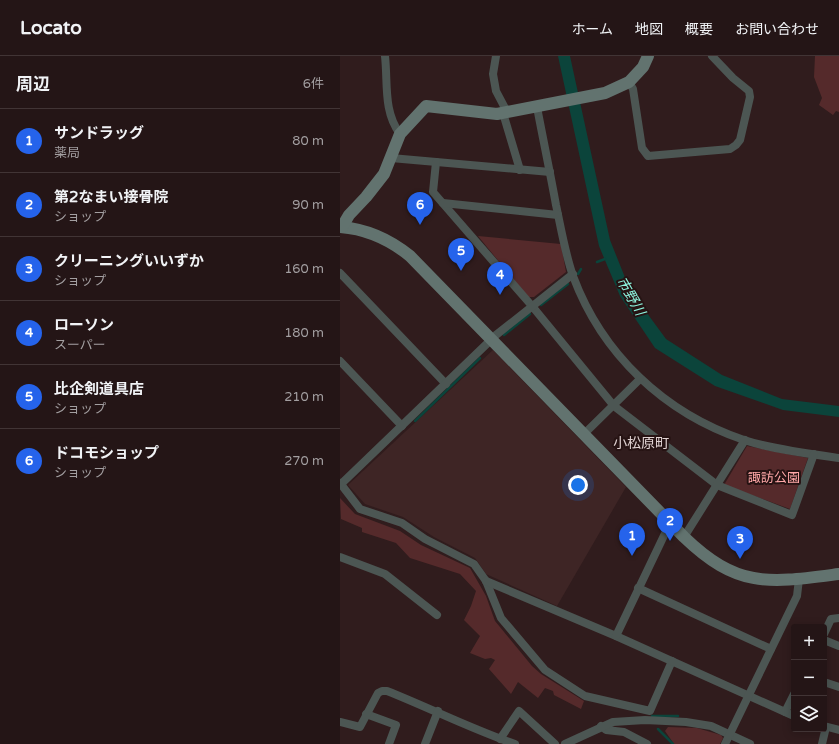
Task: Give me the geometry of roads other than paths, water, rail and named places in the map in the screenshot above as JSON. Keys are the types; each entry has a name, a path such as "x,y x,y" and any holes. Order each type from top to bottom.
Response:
{"street":[{"path":"385,56 386,95 394,126 400,134"},
{"path":"496,56 493,74 496,91 505,113 520,170"},
{"path":"648,56 643,68 629,82 614,90 601,93 505,113 426,106 400,134 392,158 384,174 366,197 349,215 341,227 370,232 403,250 684,538 708,559 736,574 763,580 799,579 839,574"},
{"path":"629,82 633,89 642,148 648,156 730,149 740,140 750,98 750,91 733,78 712,56"},
{"path":"537,107 558,215 573,274 585,305 596,326 624,363 640,379 684,412 712,428 745,440 839,458"},
{"path":"392,158 550,172"},
{"path":"436,162 433,192 532,306 614,406 717,485 792,515 814,454"},
{"path":"443,203 558,215"},
{"path":"340,273 446,384"},
{"path":"573,274 492,340 341,483 360,509 402,524 424,539 474,564 486,581 501,618 545,670 585,696 603,698 650,711 672,661"},
{"path":"340,361 402,426"},
{"path":"584,434 640,379"},
{"path":"684,538 745,440"},
{"path":"616,636 670,523"},
{"path":"340,557 385,574 437,615"},
{"path":"725,744 797,596 799,579"},
{"path":"486,581 616,636 791,715"},
{"path":"638,588 771,649"},
{"path":"827,628 831,619 839,618"},
{"path":"827,641 839,646"},
{"path":"827,683 839,687"},
{"path":"340,722 360,727 378,693 387,691 438,711 469,727 515,744"},
{"path":"785,712 793,696"},
{"path":"425,744 438,711"},
{"path":"500,739 518,711 556,744"},
{"path":"366,714 396,725 390,744"},
{"path":"565,744 601,726 626,721 686,722 711,726 750,744"},
{"path":"601,726 606,730 624,732 647,744"},
{"path":"827,727 839,730"},
{"path":"822,744 824,732"}],"water":[{"name":"市野川","path":"558,56 570,56 610,240 630,290 666,339 722,375 782,399 839,406 839,417 783,410 715,386 655,348 620,296 599,246"}],"waterway":[{"path":"597,262 605,259"},
{"path":"578,274 581,269"},
{"path":"541,305 568,284"},
{"path":"504,335 530,314"},
{"path":"415,421 480,358"},
{"path":"652,716 678,716"},
{"path":"658,729 673,744"}],"place":[{"name":"ドコモショップ","path":"420,225"},
{"name":"比企剣道具店","path":"461,271"},
{"name":"ローソン","path":"500,295"},
{"name":"第2なまい接骨院","path":"670,541"},
{"name":"サンドラッグ","path":"632,556"},
{"name":"クリーニングいいずか","path":"740,559"}],"district":[{"name":"小松原町","path":"641,443"}],"park label":[{"name":"諏訪公園","path":"774,477"}]}
